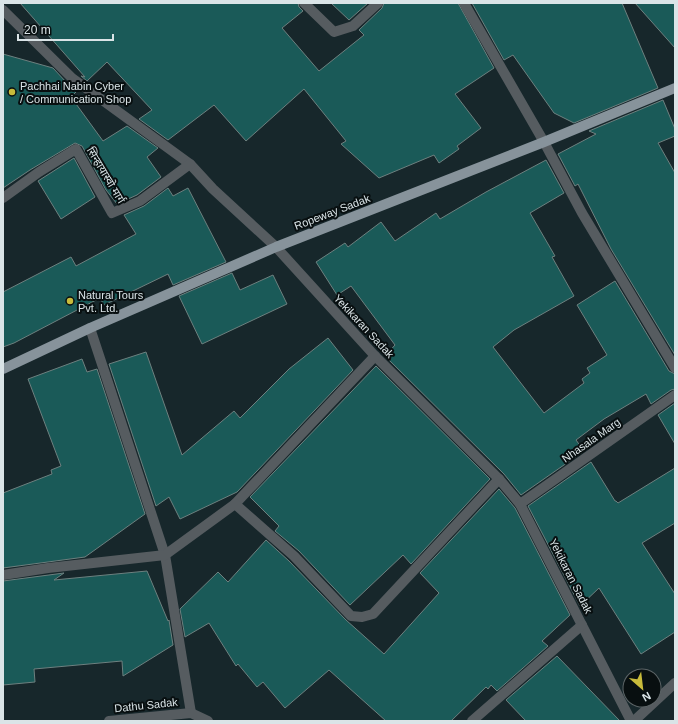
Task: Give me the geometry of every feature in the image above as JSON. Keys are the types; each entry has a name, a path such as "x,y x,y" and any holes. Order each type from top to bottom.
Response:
{"main road":[{"name":"Ropeway Sadak","path":"3,369 90,328 276,246 544,142 675,88"}],"street":[{"path":"305,3 334,32 353,26 378,3"},
{"path":"464,3 544,142 582,213 675,368"},
{"name":"Yekikaran Sadak","path":"5,15 72,78 190,164 213,189 276,246 375,356 499,479 520,504 633,721"},
{"name":"सिन्हायास्वो मार्ग","path":"3,198 39,172 76,149 112,214 140,201 190,164"},
{"path":"90,328 165,556 191,713"},
{"path":"3,576 48,568 165,556 235,504 375,356"},
{"name":"Nhasala Marg","path":"520,504 675,395"},
{"path":"235,504 294,556 351,616 362,617 373,614 499,479"},
{"path":"472,721 582,625"},
{"path":"633,721 675,683"},
{"name":"Dathu Sadak","path":"109,721 191,713 208,721"}],"building":[{"path":"20,3 298,3 299,7 303,11 282,28 319,71 364,35 359,30 382,8 384,3 458,3 494,68 455,94 481,128 457,146 459,149 439,163 434,155 379,178 341,144 346,141 304,89 246,141 214,105 168,140 139,119 152,110 107,62 87,81 81,76 85,77"},
{"path":"331,3 368,3 349,20"},
{"path":"472,3 622,3 658,88 574,123 554,113 513,55 504,60"},
{"path":"635,3 675,3 675,48"},
{"path":"3,54 53,68 67,83 78,90 71,97 103,141 127,126 158,148 147,157 161,177 137,195 117,204 106,190 82,146 75,143 3,188"},
{"path":"663,100 675,129 675,136 658,143 675,173 675,355 611,249 578,184 575,186 558,154 596,134 589,131"},
{"path":"74,158 95,197 61,219 38,181"},
{"path":"546,160 564,193 530,213 555,256 552,257 574,296 514,330 493,347 544,413 584,383 582,379 590,373 587,368 607,355 577,305 615,281 669,371 675,374 675,389 671,390 651,404 646,394 604,419 576,440 584,451 521,495 504,474 385,356 395,345 351,286 337,295 316,262 345,243 348,247 381,222 395,241 436,213 440,219 486,192"},
{"path":"168,188 173,196 188,188 226,262 173,285 168,274 104,305 100,298 14,343 3,347 3,292 71,257 76,266 136,234 124,215 144,206"},
{"path":"232,273 240,290 273,275 287,304 202,344 179,296"},
{"path":"328,338 353,370 237,492 180,519 169,497 156,506 109,364 146,352 182,455 234,411 240,418 289,369"},
{"path":"82,359 87,372 97,369 145,514 85,557 3,568 3,493 52,474 51,470 61,466 28,379"},
{"path":"376,366 490,479 411,564 403,555 350,605 299,551 275,531 279,526 250,497"},
{"path":"675,403 675,444 658,415"},
{"path":"591,462 615,501 618,503 675,468 675,523 642,543 675,594 675,632 641,654 599,588 580,606 528,506"},
{"path":"499,489 515,508 570,615 542,641 548,646 497,691 491,685 488,689 486,687 451,721 386,721 329,670 285,708 263,682 257,687 238,664 236,666 209,623 185,637 180,609 218,572 228,582 266,540 289,561 346,620 384,654 439,593 420,573"},
{"path":"147,571 168,621 169,620 173,645 123,676 122,661 34,669 35,682 3,685 3,581 64,573 54,580"},
{"path":"557,656 620,721 526,721 506,700"}],"place":[{"name":"Pachhai Nabin Cyber / Communication Shop","path":"12,92"},
{"name":"Natural Tours Pvt. Ltd.","path":"70,301"}]}
